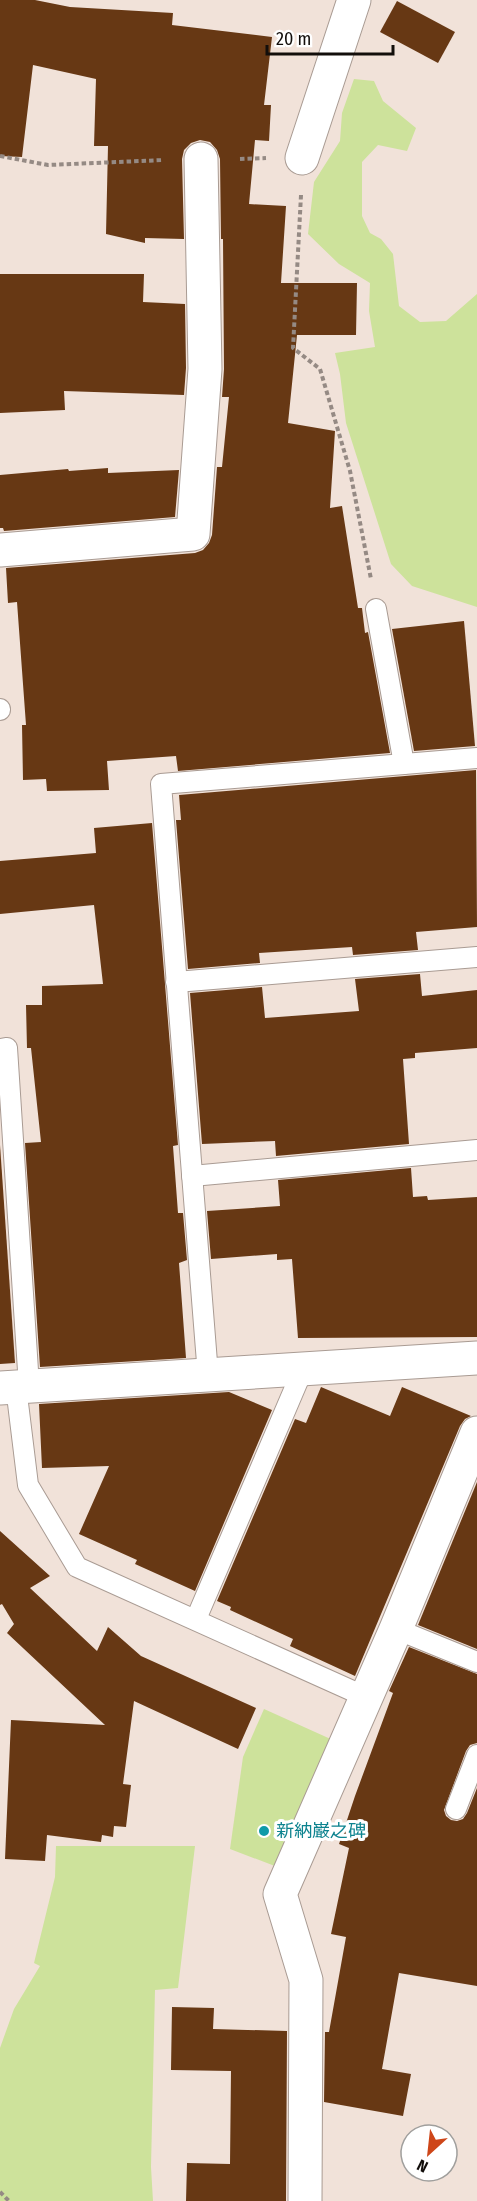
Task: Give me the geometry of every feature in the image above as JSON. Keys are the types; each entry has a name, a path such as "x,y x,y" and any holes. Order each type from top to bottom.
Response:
{"street":[{"path":"302,158 354,0"},
{"path":"0,550 193,534 205,369 201,159"},
{"path":"15,1387 477,1358"},
{"path":"305,2201 306,1980 280,1894 396,1629 477,1433"}],"lane":[{"path":"376,609 404,764"},
{"path":"208,1375 161,784 477,758"},
{"path":"176,982 477,957"},
{"path":"0,1049 7,1048 8,1210 15,1387 28,1485 77,1567 366,1696"},
{"path":"192,1176 477,1150"},
{"path":"196,1619 303,1369"},
{"path":"396,1629 477,1662"},
{"path":"456,1809 477,1755"}],"path":[{"path":"0,156 48,165 302,158 293,348 320,369 350,471 376,609"},
{"path":"0,2192 9,2201"}],"green space":[{"path":"354,79 374,81 383,101 416,128 407,151 378,145 362,162 362,216 370,233 381,239 393,254 399,306 420,322 446,321 477,294 477,607 412,586 391,564 346,423 335,353 375,347 369,311 370,283 339,264 308,234 314,182 340,141 342,113"},
{"path":"264,1709 335,1741 280,1868 230,1849 243,1757"},
{"path":"56,1846 195,1846 178,1988 155,1990 151,2167 153,2201 0,2201 0,2048 14,2009 40,1966 34,1963 55,1877"}],"building":[{"path":"0,0 35,0 70,7 173,13 172,25 272,37 264,105 271,105 269,141 255,140 249,204 286,206 281,283 357,283 356,335 297,335 288,423 335,431 330,508 342,506 358,608 362,608 365,633 368,632 390,753 178,771 176,756 107,761 109,790 47,791 46,779 23,780 22,725 26,725 17,602 8,603 6,568 195,553 203,550 212,535 217,467 222,467 229,397 222,397 224,369 223,239 221,239 220,159 217,150 210,142 200,140 191,143 184,150 182,159 184,239 145,238 145,243 106,234 108,146 94,146 96,79 33,65 22,157 0,156"},
{"path":"397,1 455,32 438,63 380,32"},
{"path":"0,274 144,274 143,302 185,304 184,395 64,391 65,410 0,413"},
{"path":"108,468 108,473 179,470 175,517 4,531 0,528 0,475"},
{"path":"464,621 475,746 414,751 392,629"},
{"path":"476,770 477,927 416,932 418,950 353,955 352,947 259,953 260,963 188,969 176,820 181,820 179,795"},
{"path":"152,823 178,1145 173,1146 178,1213 183,1213 187,1260 179,1263 186,1358 40,1367 25,1143 41,1142 31,1048 27,1048 26,1005 42,1005 42,986 103,984 94,905 0,914 0,861 96,853 94,828"},
{"path":"420,974 422,996 477,990 477,1048 415,1053 415,1058 403,1059 409,1144 276,1156 275,1141 202,1144 190,993 262,987 265,1018 359,1011 355,979"},
{"path":"0,1145 15,1363 0,1364"},
{"path":"411,1168 413,1197 427,1196 428,1200 477,1197 477,1337 298,1338 292,1259 277,1260 277,1254 211,1259 207,1211 280,1206 278,1180"},
{"path":"321,1387 390,1416 402,1387 471,1416 465,1419 460,1426 355,1676 290,1646 293,1639 230,1610 231,1607 217,1601 295,1419 306,1423"},
{"path":"229,1392 272,1410 195,1591 135,1564 137,1560 79,1534 109,1466 42,1468 39,1404"},
{"path":"477,1482 477,1649 418,1625"},
{"path":"0,1531 50,1576 30,1588 97,1651 108,1627 141,1656 256,1708 238,1749 134,1701 123,1784 131,1785 126,1827 114,1826 113,1837 102,1835 101,1842 47,1835 45,1861 5,1859 11,1720 105,1725 7,1633 14,1624 2,1604 0,1605"},
{"path":"409,1647 477,1674 477,1743 470,1745 466,1751 444,1810 446,1816 451,1820 463,1819 477,1788 477,1986 399,1973 382,2069 411,2074 403,2116 324,2102 325,2032 329,2032 346,1937 331,1934 349,1848 339,1844 393,1693 389,1691"},
{"path":"172,2007 214,2008 213,2029 287,2031 286,2201 186,2201 187,2163 230,2164 231,2071 171,2070"}],"place":[{"name":"新納巌之碑","path":"264,1831"}]}
